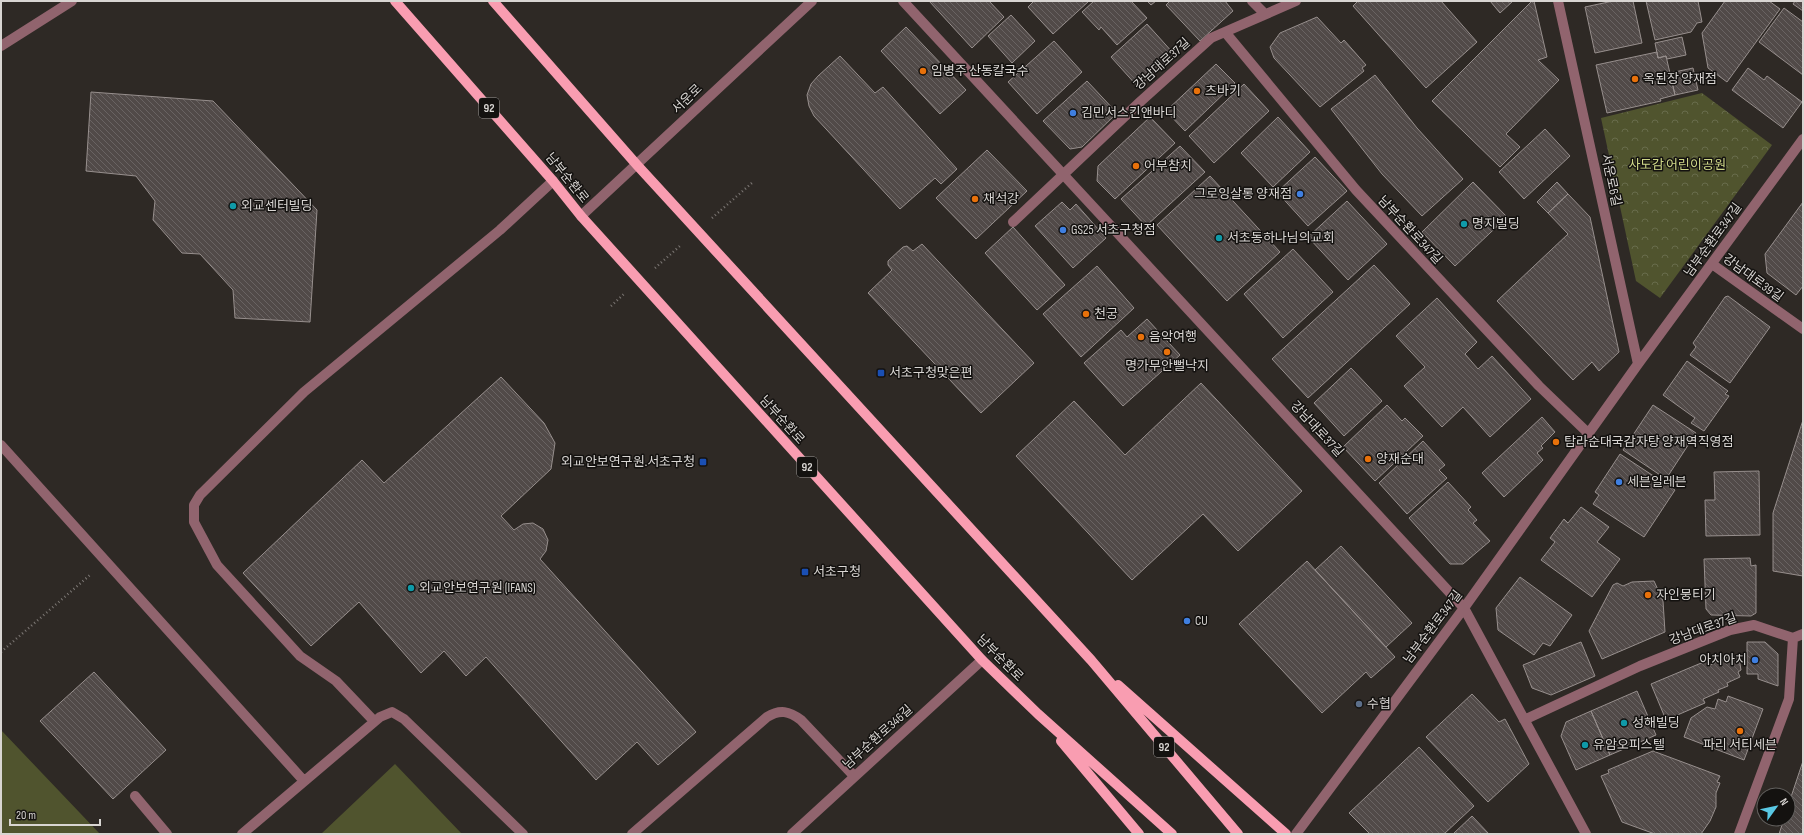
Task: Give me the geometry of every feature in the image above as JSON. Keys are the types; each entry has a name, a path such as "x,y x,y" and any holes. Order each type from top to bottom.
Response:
{"main road":[{"name":"남부순환로","path":"395,1 553,181 581,216 982,660 1038,714 1172,834"},
{"name":"92","path":"493,1 637,165 1091,660 1238,834"},
{"path":"1091,660 1286,834"},
{"path":"1038,714 1139,834"}],"street":[{"path":"1,46 72,1"},
{"name":"서운로","path":"581,216 637,165 715,89 812,1"},
{"name":"강남대로37길","path":"903,1 1464,608 1586,834"},
{"path":"1252,1 1265,14"},
{"name":"강남대로37길","path":"1013,222 1158,85 1211,38 1296,1"},
{"name":"서운로6길","path":"1558,1 1638,364"},
{"name":"남부순환로347길","path":"1225,32 1356,190 1539,386 1589,434"},
{"name":"남부순환로347길","path":"1296,834 1464,608 1638,364 1803,139"},
{"path":"374,721 336,681 300,656 278,634 217,565 194,522 194,505 200,494 304,392 500,230 553,181"},
{"name":"강남대로39길","path":"1712,264 1802,325"},
{"path":"1,445 304,781"},
{"name":"강남대로37길","path":"1524,720 1640,666 1730,630 1754,625 1793,638"},
{"path":"1739,834 1789,699 1793,638 1803,634"},
{"name":"남부순환로346길","path":"792,834 982,660"},
{"path":"632,834 767,717 779,711 790,713 801,720 854,776"},
{"path":"242,834 374,721 388,713 400,715 523,834"},
{"path":"135,796 166,834"}],"path":[{"path":"1,652 106,561"}],"green space":[{"name":"사도감 어린이공원","path":"1702,93 1772,145 1660,298 1636,281 1601,118"},
{"path":"1,730 100,834 1,834"},
{"path":"395,764 462,834 321,834"}],"building":[{"path":"929,1 989,1 1004,17 972,48"},
{"path":"1034,1 1089,1 1053,34 1028,7"},
{"path":"1094,1 1131,1 1147,18 1117,45 1101,27 1099,30 1082,12"},
{"path":"1147,1 1156,1 1151,5"},
{"path":"1170,1 1225,1 1233,11 1200,41 1166,5"},
{"path":"1358,1 1441,1 1477,42 1426,88 1353,6"},
{"path":"1490,1 1513,1 1500,13"},
{"path":"1532,1 1534,1 1547,57 1538,60 1559,80 1506,134 1520,147 1500,167 1432,101"},
{"path":"1613,1 1633,1 1642,43 1595,53 1585,7"},
{"path":"1646,1 1698,1 1702,22 1697,23 1691,32 1655,40"},
{"path":"1725,1 1769,1 1780,9 1727,82 1708,68 1702,33"},
{"path":"1795,1 1803,1 1803,11 1793,4"},
{"path":"1784,8 1803,22 1803,75 1759,42"},
{"path":"1011,15 1035,41 1012,63 988,36"},
{"path":"1317,17 1341,43 1344,40 1366,65 1362,68 1364,71 1320,107 1274,58 1270,47 1280,33"},
{"path":"1147,24 1174,54 1138,87 1111,57"},
{"name":"임병주 산동칼국수","path":"906,27 966,90 940,114 881,51"},
{"path":"1682,37 1686,55 1667,59 1666,56 1658,58 1655,43"},
{"path":"1054,41 1082,72 1037,114 1008,82"},
{"path":"1657,52 1658,58 1666,56 1675,95 1660,99 1661,101 1607,113 1596,65"},
{"path":"840,56 875,93 883,87 957,169 941,184 935,178 900,209 814,116 809,106 807,95 811,84"},
{"path":"1216,64 1235,83 1185,131 1166,111"},
{"path":"1693,68 1698,90 1675,95 1670,73"},
{"path":"1748,68 1764,80 1767,76 1802,102 1783,128 1732,90"},
{"path":"1375,75 1417,128 1463,179 1422,216 1382,174 1331,109"},
{"path":"1087,81 1117,113 1082,147 1070,149 1043,121"},
{"path":"1244,84 1269,111 1214,163 1189,136"},
{"name":"외교센터빌딩","path":"91,92 213,101 317,210 310,322 235,318 233,290 200,254 182,253 153,220 155,201 136,176 86,171"},
{"path":"1150,117 1175,143 1115,199 1097,181 1098,166"},
{"path":"1278,117 1310,152 1273,187 1241,153"},
{"path":"1545,129 1570,156 1524,199 1499,172"},
{"path":"1180,146 1205,172 1146,226 1121,199"},
{"path":"987,150 1027,191 976,239 936,198"},
{"path":"1315,157 1347,191 1308,226 1277,192"},
{"name":"서초동하나님의교회","path":"1210,176 1280,252 1227,301 1157,225"},
{"name":"명지빌딩","path":"1473,182 1507,217 1455,266 1422,232"},
{"path":"1557,182 1568,194 1548,213 1537,202"},
{"path":"1568,194 1590,217 1619,352 1599,371 1592,362 1573,380 1497,301 1568,234 1548,213"},
{"path":"1347,201 1387,244 1348,280 1308,237"},
{"path":"1062,202 1070,210 1076,204 1106,238 1073,268 1035,226"},
{"path":"1803,202 1803,286 1796,295 1767,273 1765,254"},
{"path":"1013,227 1065,285 1037,310 985,253"},
{"path":"922,244 1034,363 981,413 868,293 892,270 888,265 888,261 903,247 907,246 913,251"},
{"path":"1293,249 1333,292 1283,338 1244,294"},
{"path":"1374,265 1410,304 1308,398 1272,359"},
{"path":"1097,266 1134,308 1081,357 1043,314"},
{"path":"1728,296 1770,327 1730,383 1690,355 1696,347 1693,343 1725,297"},
{"path":"1437,298 1477,342 1465,354 1478,369 1492,356 1531,399 1490,437 1463,407 1442,427 1404,386 1425,367 1396,336"},
{"path":"1147,319 1180,355 1123,406 1084,363 1121,330 1127,337"},
{"path":"1687,361 1728,391 1725,394 1729,396 1704,431 1691,423 1695,418 1663,395"},
{"path":"1351,368 1382,401 1344,436 1314,403"},
{"name":"외교안보연구원 (IFANS)","path":"501,377 544,423 555,443 551,469 501,516 514,530 523,524 533,523 543,529 548,540 546,551 540,559 696,732 658,765 637,742 596,780 486,657 466,676 444,651 421,673 359,602 311,646 243,573 362,460 384,483"},
{"path":"1201,383 1302,491 1238,551 1203,514 1132,580 1016,456 1074,401 1125,455"},
{"path":"1387,405 1402,421 1405,418 1423,436 1375,481 1343,447"},
{"path":"1653,405 1696,433 1666,479 1623,450"},
{"path":"1542,417 1555,432 1541,446 1543,448 1537,453 1543,460 1504,497 1482,473"},
{"path":"1803,420 1803,576 1773,571 1773,513"},
{"path":"1423,441 1445,465 1439,470 1447,478 1407,514 1379,483"},
{"path":"1620,454 1675,490 1644,537 1593,504 1599,495 1595,492"},
{"path":"1759,471 1760,535 1706,536 1705,500 1715,500 1714,472"},
{"path":"1448,482 1471,507 1468,510 1477,520 1473,523 1490,541 1463,564 1450,564 1409,518"},
{"path":"1581,507 1609,527 1597,542 1620,559 1592,597 1541,560 1555,542 1550,538 1564,519 1568,523"},
{"path":"1341,546 1412,623 1386,647 1315,570"},
{"path":"1750,558 1751,566 1756,565 1756,613 1751,616 1711,615 1706,609 1704,559"},
{"path":"1307,561 1395,657 1371,678 1366,672 1322,713 1239,624"},
{"path":"1520,577 1572,615 1550,646 1543,643 1534,655 1498,630 1496,608"},
{"path":"1654,581 1663,601 1665,632 1602,659 1589,631 1613,585 1617,583 1623,586 1632,582"},
{"path":"1581,642 1595,676 1551,695 1532,688 1523,665"},
{"path":"1747,642 1765,642 1778,654 1778,686 1758,679 1758,674 1747,674"},
{"path":"1730,656 1739,658 1741,670 1738,672 1740,677 1727,683 1728,686 1718,690 1719,692 1703,699 1705,703 1666,720 1651,684 1706,661 1708,666"},
{"path":"94,672 166,750 113,799 40,721"},
{"name":"성해빌딩","path":"1637,691 1656,735 1610,755 1591,711"},
{"path":"1472,694 1499,722 1505,719 1529,764 1488,802 1426,737"},
{"path":"1728,696 1763,709 1744,760 1684,737 1691,718 1707,707 1715,709 1718,699 1726,702"},
{"name":"유암오피스텔","path":"1591,711 1610,755 1576,770 1561,736 1566,722"},
{"path":"1419,747 1474,806 1444,834 1370,834 1349,813"},
{"path":"1653,751 1720,776 1717,782 1720,783 1716,793 1716,807 1710,821 1701,834 1655,834 1622,822 1601,776 1609,773 1608,770"},
{"path":"1803,761 1803,834 1779,834 1781,827 1796,827 1796,787 1794,787"},
{"path":"1472,816 1489,834 1453,834"}],"place":[{"name":"임병주 산동칼국수","path":"923,71"},
{"name":"옥된장 양재점","path":"1635,79"},
{"name":"츠바키","path":"1197,91"},
{"name":"김민서스킨앤바디","path":"1073,113"},
{"name":"어부참치","path":"1136,166"},
{"name":"그로잉살롱 양재점","path":"1300,194"},
{"name":"채석강","path":"975,199"},
{"name":"외교센터빌딩","path":"233,206"},
{"name":"명지빌딩","path":"1464,224"},
{"name":"GS25 서초구청점","path":"1063,230"},
{"name":"서초동하나님의교회","path":"1219,238"},
{"name":"천궁","path":"1086,314"},
{"name":"음악여행","path":"1141,337"},
{"name":"명가무안뻘낙지","path":"1167,352"},
{"name":"서초구청맞은편","path":"881,373"},
{"name":"탐라순대국감자탕 양재역직영점","path":"1556,442"},
{"name":"양재순대","path":"1368,459"},
{"name":"외교안보연구원.서초구청","path":"703,462"},
{"name":"세븐일레븐","path":"1619,482"},
{"name":"서초구청","path":"805,572"},
{"name":"외교안보연구원 (IFANS)","path":"411,588"},
{"name":"자인뭉티기","path":"1648,595"},
{"name":"CU","path":"1187,621"},
{"name":"아치아치","path":"1755,660"},
{"name":"수협","path":"1359,704"},
{"name":"성해빌딩","path":"1624,723"},
{"name":"파리 서티세븐","path":"1740,731"},
{"name":"유암오피스텔","path":"1585,745"}]}
